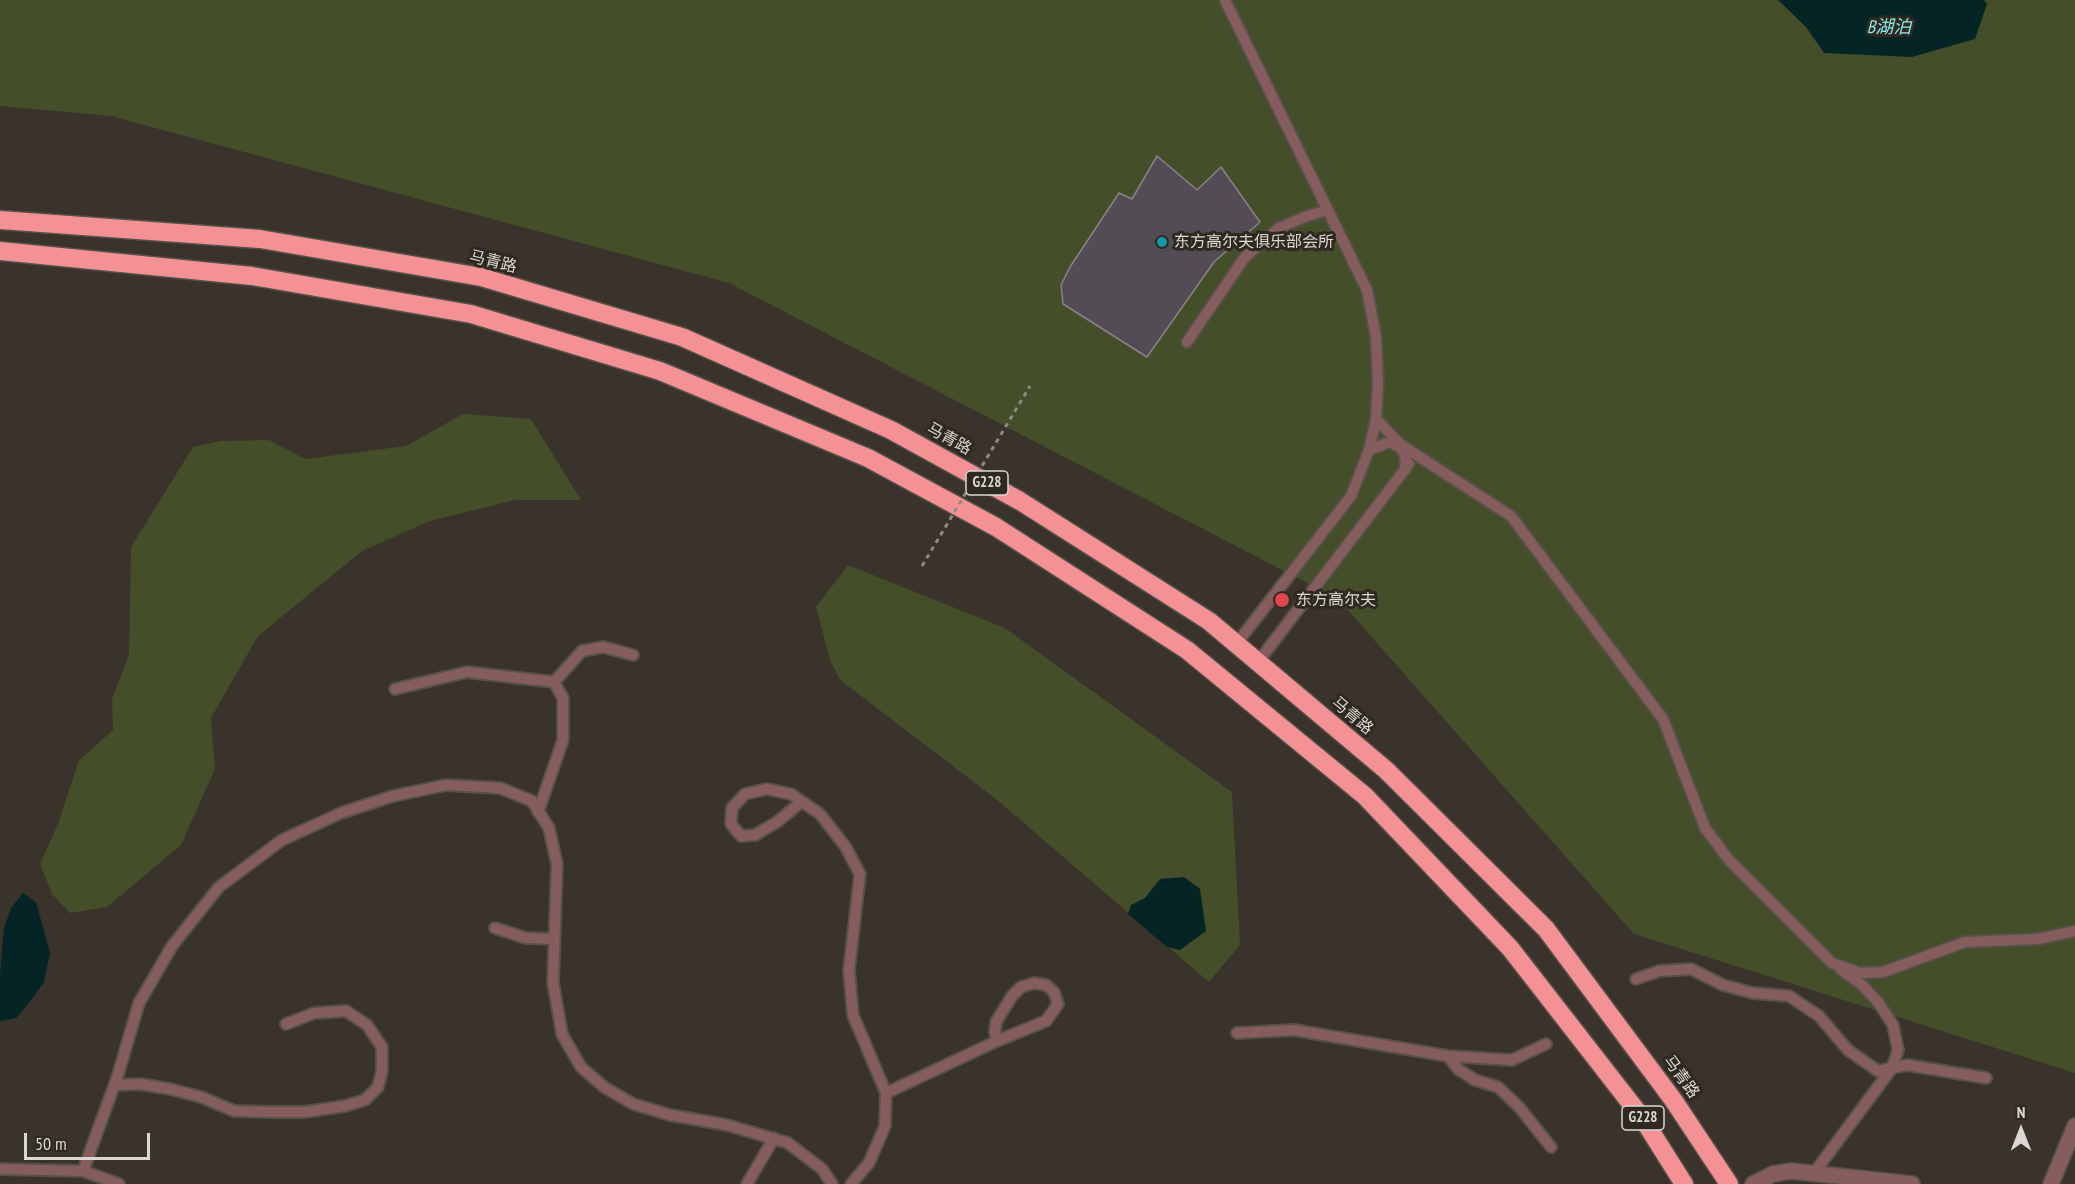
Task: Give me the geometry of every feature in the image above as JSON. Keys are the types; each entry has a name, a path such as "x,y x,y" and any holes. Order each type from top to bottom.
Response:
{"highway":[{"name":"马青路","path":"0,220 260,239 482,277 682,337 891,430 1020,501 1209,621 1386,770 1546,929 1674,1101 1729,1184"},
{"name":"G228","path":"0,251 252,276 471,314 660,370 868,458 996,527 1187,650 1365,796 1510,948 1643,1119 1684,1184"}],"street":[{"path":"2051,1184 2075,1126"},
{"path":"1753,1184 1773,1174 1791,1171 1912,1184"}],"lane":[{"path":"1226,0 1366,290 1376,337 1378,383 1377,419 1369,450 1352,496 1237,643"},
{"path":"1187,342 1245,257 1279,228 1328,210"},
{"path":"1377,419 1401,445 1416,456 1511,516 1663,719 1705,828 1730,860 1832,963 1861,984 1878,1002 1893,1025 1898,1050 1892,1068 1814,1173"},
{"path":"1369,450 1390,442 1402,449 1406,459 1405,470"},
{"path":"1258,662 1416,456"},
{"path":"554,681 582,651 603,647 633,655"},
{"path":"394,689 467,672 554,681"},
{"path":"538,812 563,740 563,698 554,681"},
{"path":"83,1171 115,1085 139,1003 172,946 219,887 282,840 341,813 393,796 446,785 500,788 532,801 549,828 557,864 552,982 562,1034 581,1067 604,1087 633,1104 670,1115 727,1125 788,1143 822,1169 832,1184"},
{"path":"801,802 777,822 755,835 741,836 731,824 732,807 745,794 767,789 791,794 820,814 845,846 860,874 849,970 853,1015 885,1093 885,1126 869,1163 851,1184"},
{"path":"495,928 526,938 554,939"},
{"path":"1832,963 1860,973 1883,972 1965,942 2038,939 2075,931"},
{"path":"1636,979 1659,971 1691,969 1723,985 1753,993 1789,996 1819,1016 1848,1050 1878,1071 1907,1065 1986,1078"},
{"path":"885,1093 1046,1021 1058,1004 1054,992 1046,986 1034,983 1021,987 1012,996 996,1022 997,1041"},
{"path":"115,1085 140,1084 170,1089 201,1097 234,1111 270,1112 305,1112 345,1106 365,1100 378,1087 382,1071 382,1047 367,1025 346,1011 314,1013 286,1024"},
{"path":"1238,1033 1294,1030 1448,1056 1512,1060 1546,1044"},
{"path":"1448,1056 1458,1069 1475,1080 1498,1087 1519,1107 1551,1147"},
{"path":"747,1184 774,1138"},
{"path":"0,1170 83,1171 119,1184"}],"path":[{"path":"922,566 1030,386"}],"green space":[{"path":"0,0 2075,0 2075,1073 1634,934 1338,599 729,283 111,116 0,106"},
{"path":"463,414 531,419 581,500 515,500 430,521 362,551 258,636 211,718 215,769 181,845 107,907 70,913 52,894 40,864 58,824 79,760 113,730 112,699 129,655 131,547 193,447 221,441 269,440 305,459 406,446"},
{"path":"848,565 1005,628 1232,792 1240,945 1209,982 996,799 840,680 830,660 816,607"}],"water":[{"name":"B湖泊","path":"1778,0 1984,0 1987,4 1975,39 1912,57 1824,53 1806,27"},
{"path":"1184,877 1200,889 1206,931 1180,950 1167,947 1128,914 1131,905 1145,898 1160,879"},
{"path":"23,893 36,902 50,953 44,982 29,1003 16,1018 0,1021 0,975 4,928 11,908"}],"building":[{"name":"东方高尔夫俱乐部会所","path":"1157,156 1197,190 1221,167 1260,222 1214,262 1147,357 1063,304 1061,285 1070,267 1119,193 1132,199"}],"place":[{"name":"东方高尔夫俱乐部会所","path":"1162,242"},
{"name":"东方高尔夫","path":"1282,600"}]}
